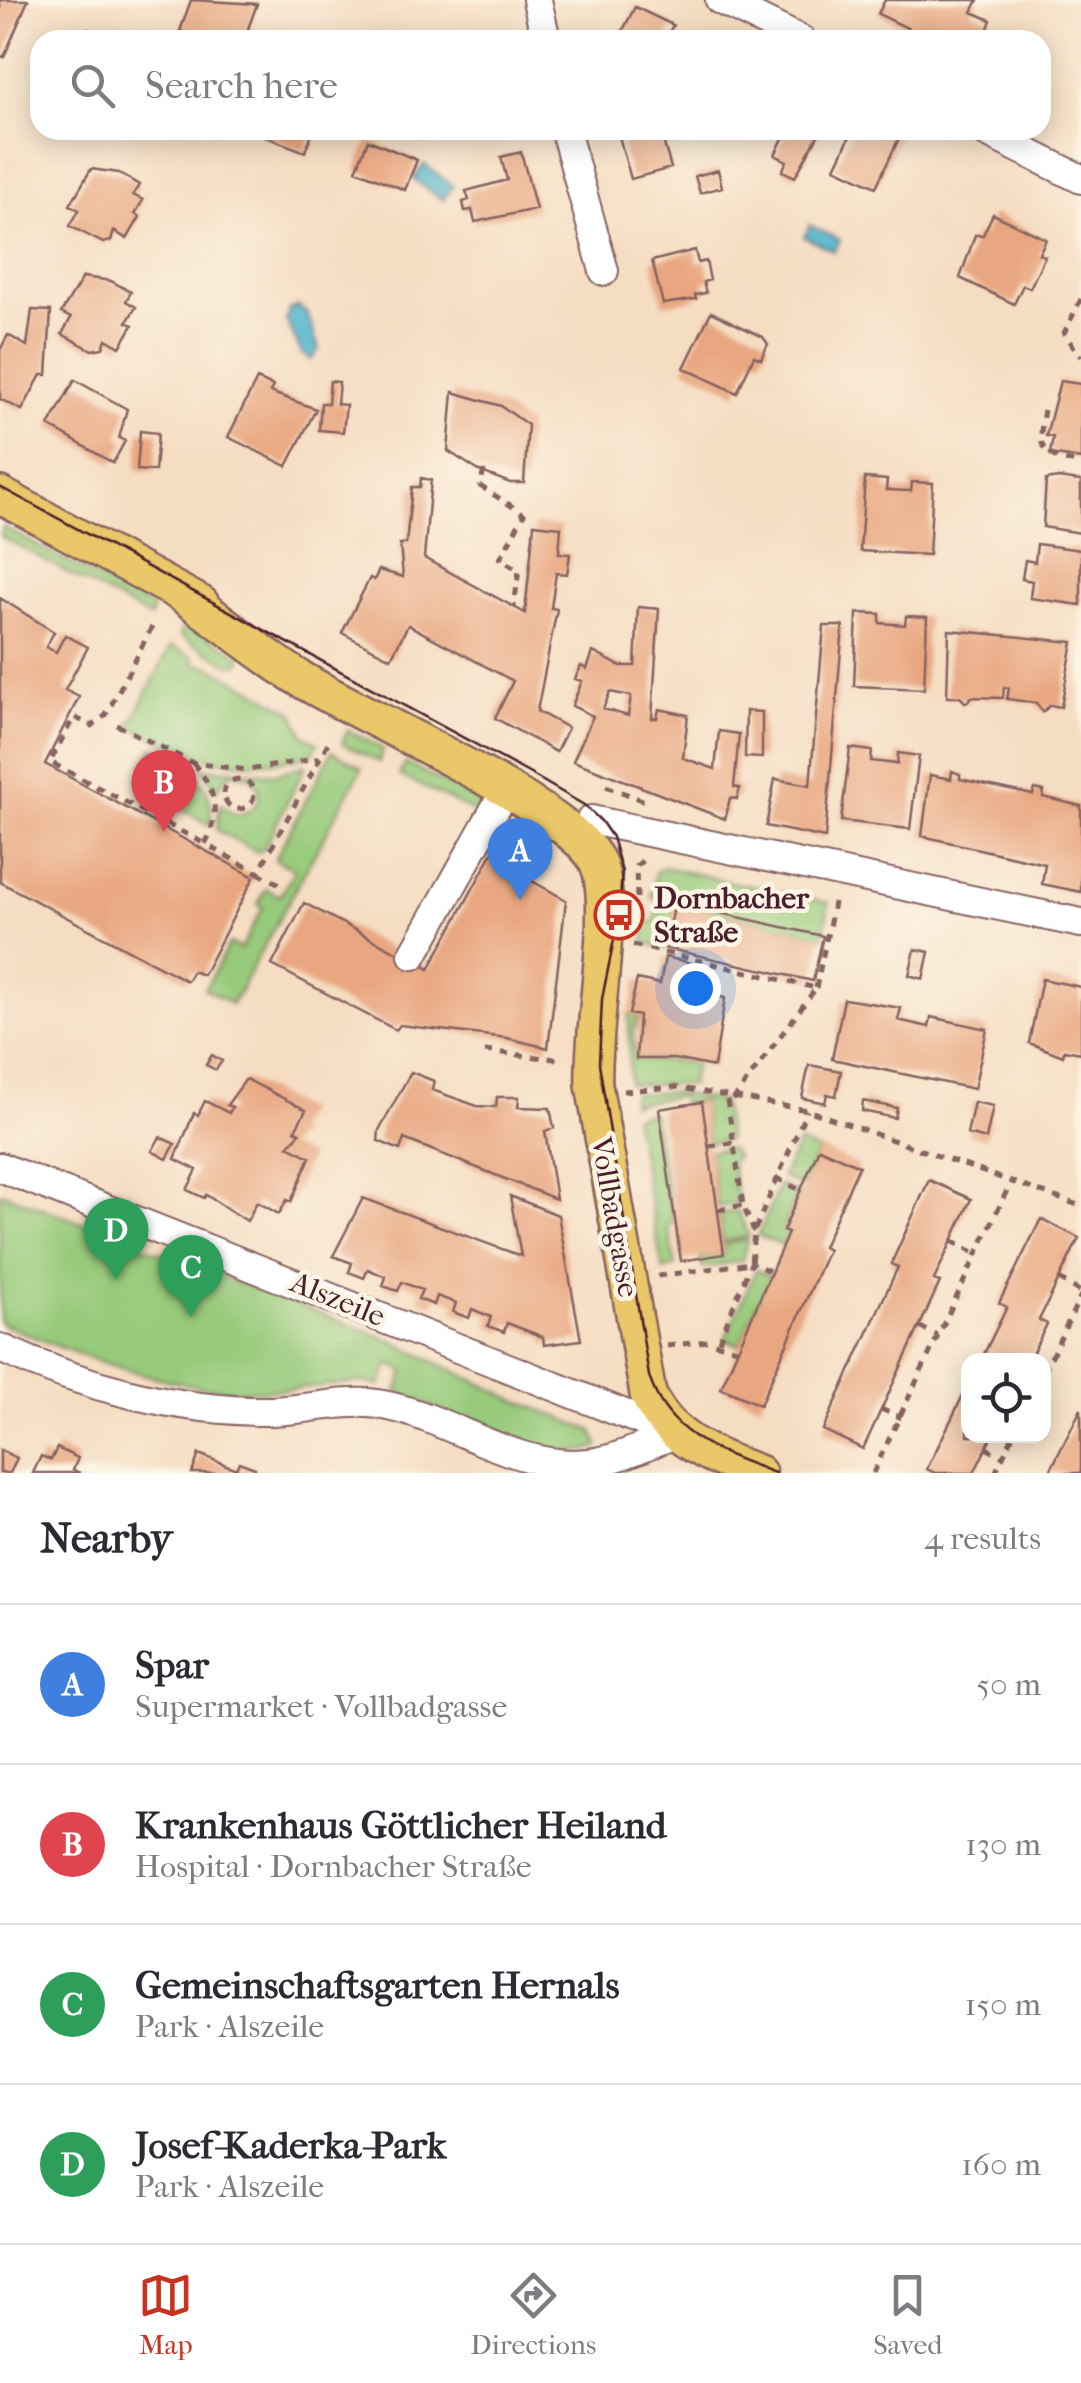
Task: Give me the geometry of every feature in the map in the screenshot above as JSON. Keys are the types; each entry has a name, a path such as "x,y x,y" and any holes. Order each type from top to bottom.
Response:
{"main road":[{"path":"0,496 562,798 592,820"},
{"path":"182,594 300,679 505,791"},
{"name":"Vollbadgasse","path":"505,791 566,825 597,860 604,896 594,1085 648,1394 675,1434"},
{"name":"Vollbadgasse","path":"592,820 608,846 616,889 597,991"},
{"name":"Alszeile","path":"675,1434 713,1456 758,1473"}],"street":[{"path":"537,0 544,30"},
{"path":"720,0 780,30"},
{"path":"568,140 604,271"},
{"path":"1002,140 1081,179"},
{"path":"0,496 5,506 0,509"},
{"path":"414,954 505,791"},
{"path":"592,820 1081,923"},
{"name":"Alszeile","path":"0,1167 675,1434"},
{"path":"0,1348 127,1392 201,1410 382,1405 419,1414 522,1454 573,1464 601,1461 675,1434"}],"path":[{"path":"1081,298 1064,333 1081,357"},
{"path":"1044,410 1040,438 1044,452 1081,464"},
{"path":"484,470 480,486 524,514 500,559 519,570 514,607"},
{"path":"152,627 106,715 92,726 74,717 50,762 282,885"},
{"path":"117,725 193,763 248,770 320,758"},
{"path":"258,873 329,741"},
{"path":"193,763 215,798 214,822 206,844"},
{"path":"215,798 224,796 234,779 249,782 254,790 250,805 242,809 232,808 224,796"},
{"path":"606,786 651,804"},
{"path":"636,866 644,859"},
{"path":"754,1232 743,1205 730,1100 816,988 840,870"},
{"path":"620,942 816,988"},
{"path":"485,1051 564,1060"},
{"path":"594,1085 625,1091 675,1087 730,1100 807,1110 1081,1206"},
{"path":"719,1342 752,1263 754,1232 807,1110"},
{"path":"709,1146 734,1142"},
{"path":"776,1178 800,1190"},
{"path":"874,1473 1011,1182"},
{"path":"718,1210 743,1205"},
{"path":"952,1241 978,1254"},
{"path":"626,1280 752,1263 772,1272"},
{"path":"1051,1357 1081,1293 1059,1279"},
{"path":"920,1327 938,1336"},
{"path":"707,1340 738,1349"},
{"path":"881,1409 900,1418"},
{"path":"995,1473 1009,1443"},
{"path":"986,1448 1002,1456"}],"green space":[{"path":"3,527 144,603 153,599 151,618 0,536"},
{"path":"184,624 242,656 238,664 230,665 180,636"},
{"path":"171,646 194,658 195,664 211,667 293,712 304,735 318,743 312,755 260,763 218,760 177,748 130,726"},
{"path":"348,730 383,749 379,762 342,743"},
{"path":"154,747 197,777 209,798 210,825 152,793 165,772 146,761"},
{"path":"332,751 362,768 232,1004 205,989 229,944 241,949 263,907 258,904 266,889 280,896 295,870 275,859"},
{"path":"406,763 478,801 476,813 399,775"},
{"path":"306,765 263,850 257,852 217,830 220,804 234,814 249,811 257,802 258,789 250,776 231,773 216,790 203,768 276,774"},
{"path":"664,867 829,903 823,936 676,903 665,948 644,943 646,921 655,922 659,900 651,897 656,871"},
{"path":"629,1014 639,1016 633,1033 636,1059 695,1063 691,1085 629,1084"},
{"path":"670,1092 722,1101 728,1140 708,1143 702,1101 682,1104 680,1096 631,1104 633,1094"},
{"path":"652,1113 673,1223 668,1225 676,1266 663,1270 633,1116"},
{"path":"799,1142 817,1151 802,1187 782,1177"},
{"path":"729,1148 736,1156 731,1162 737,1203 718,1207 709,1151"},
{"path":"779,1185 798,1194 783,1230 788,1233 783,1245 758,1236"},
{"path":"0,1192 387,1339 513,1399 593,1431 599,1446 579,1451 555,1450 498,1435 397,1391 405,1371 389,1364 380,1386 365,1382 274,1390 220,1389 135,1372 0,1323"},
{"path":"738,1211 749,1236 723,1242 719,1214"},
{"path":"747,1239 742,1261 703,1268 700,1258 724,1254 723,1245"},
{"path":"756,1270 770,1276 739,1345 725,1339"}],"water":[{"path":"424,164 453,186 443,200 413,179"},
{"path":"810,225 840,240 834,251 804,237"},
{"path":"298,306 307,313 319,349 311,360 302,354 286,321 289,310"}],"building":[{"path":"0,0 28,0 4,57 0,56"},
{"path":"191,0 257,4 248,30 180,30"},
{"path":"885,0 978,0 972,12 991,20 988,30 911,30 878,14"},
{"path":"635,7 673,25 670,30 623,30"},
{"path":"274,140 309,140 305,152"},
{"path":"368,140 417,160 405,190 356,170"},
{"path":"620,140 663,140 671,168 631,179"},
{"path":"782,140 815,140 795,177 782,171 787,161 775,155"},
{"path":"848,140 898,140 876,187 835,168"},
{"path":"521,152 536,209 475,222 472,210 465,211 463,202 469,200 466,191 507,180 501,157"},
{"path":"91,169 119,173 139,185 133,195 143,200 135,214 140,217 127,239 114,231 111,241 103,243 70,226 79,210 70,205"},
{"path":"718,170 722,187 700,193 695,176"},
{"path":"993,214 1046,239 1039,254 1045,256 1030,288 1023,285 1014,304 960,278 975,235 983,235"},
{"path":"695,250 698,263 706,261 710,280 703,282 706,293 695,295 696,299 663,304 652,261"},
{"path":"83,277 111,281 131,292 126,301 136,307 127,322 133,325 120,347 106,339 103,348 92,350 62,334 71,318 61,313"},
{"path":"32,310 51,311 47,375 41,375 22,410 0,399 0,350 8,335 27,346"},
{"path":"711,312 763,337 768,344 761,359 754,356 737,393 684,368"},
{"path":"257,379 273,386 270,392 316,409 287,466 228,437"},
{"path":"75,380 127,409 119,438 125,441 113,463 49,426"},
{"path":"330,381 339,382 337,404 346,405 343,432 319,430 321,403 328,403"},
{"path":"1060,381 1081,384 1081,459 1050,454 1053,437 1046,436"},
{"path":"453,392 501,406 528,425 524,483 510,483 479,471 448,451"},
{"path":"140,431 158,433 155,471 137,470"},
{"path":"421,478 431,480 424,558 525,613 534,524 561,527 559,553 570,554 567,574 556,573 551,608 557,609 537,711 568,728 556,752 495,718 513,681 408,625 391,658 342,633 370,578 374,580 379,570 403,577 400,544 406,544 412,487 420,487"},
{"path":"865,478 887,480 886,490 911,491 912,482 933,483 929,555 860,551"},
{"path":"1046,480 1081,481 1081,533 1043,527"},
{"path":"1037,544 1081,550 1081,605 1030,598 1032,581 1022,579 1025,560 1035,562"},
{"path":"0,598 54,632 46,647 56,652 65,635 88,647 65,690 79,697 45,764 254,877 203,975 193,971 187,981 0,882"},
{"path":"638,607 659,609 652,718 657,718 659,709 688,715 683,758 715,769 719,731 739,734 734,787 740,788 737,799 730,798 725,819 573,761 593,716 572,706 582,681 575,679 581,666 587,669 593,652 620,666 635,666","holes":["610,692 631,696 628,716 603,709"]},
{"path":"857,613 880,614 880,623 905,625 906,616 927,617 924,689 854,686"},
{"path":"824,626 843,626 825,838 766,826 775,779 810,785"},
{"path":"949,630 1073,642 1061,707 1050,705 1043,712 1036,703 1007,699 1009,688 1004,687 1003,698 972,697 966,703 960,697 947,697"},
{"path":"746,711 762,712 762,758 745,757"},
{"path":"850,748 872,751 871,761 897,764 898,753 919,756 910,829 841,821"},
{"path":"952,771 960,774 960,779 1033,795 1035,789 1044,791 1043,797 1081,806 1081,892 1042,884 1045,864 922,836 930,775 951,779"},
{"path":"494,850 537,873 532,881 566,900 548,1048 507,1038 400,1025 396,1030 272,965 304,903 429,969"},
{"path":"675,903 823,936 813,981 665,948"},
{"path":"915,949 929,952 923,979 909,975"},
{"path":"665,957 712,968 707,994 725,998 714,1067 674,1059 636,1059 639,1016 629,1014 637,979 660,984"},
{"path":"1042,979 1081,987 1081,1053 1064,1050 1063,1056 1029,1043"},
{"path":"844,999 901,1008 898,1020 929,1027 931,1017 987,1029 974,1089 832,1059"},
{"path":"212,1055 222,1061 216,1070 206,1065"},
{"path":"809,1065 841,1071 836,1096 827,1094 825,1103 802,1098"},
{"path":"411,1072 434,1081 432,1090 477,1106 496,1107 497,1097 519,1097 518,1107 550,1108 554,1128 545,1131 556,1199 404,1139 400,1150 378,1141 379,1130"},
{"path":"246,1079 306,1110 295,1130 300,1133 288,1146 310,1157 291,1202 287,1200 279,1214 257,1202 247,1221 206,1195 204,1198 187,1190 197,1170 175,1159 194,1113 198,1115 205,1101 229,1113 232,1107 227,1105"},
{"path":"863,1101 897,1108 895,1118 862,1111"},
{"path":"702,1102 724,1254 681,1261 659,1109"},
{"path":"974,1102 993,1106 986,1139 967,1134"},
{"path":"160,1137 175,1144 167,1159 152,1151"},
{"path":"819,1148 859,1166 823,1247 828,1250 760,1405 721,1388 788,1233 783,1231"},
{"path":"929,1180 971,1199 934,1280 940,1282 863,1449 823,1430 898,1267 891,1264"},
{"path":"510,1196 558,1215 581,1340 544,1345 543,1337 507,1323 504,1332 488,1326 491,1317 472,1309 469,1318 453,1312 456,1303 437,1296 434,1305 418,1299 422,1290 402,1282 398,1291 383,1286 386,1277 368,1269 364,1278 349,1272 352,1263 333,1256 363,1198 521,1256"},
{"path":"1041,1219 1079,1238 1039,1320 1047,1324 1032,1353 984,1353 1007,1307 999,1303"},
{"path":"961,1399 961,1443 989,1443 974,1473 935,1473 927,1469"},
{"path":"1081,1409 1081,1473 1049,1473"},
{"path":"57,1448 78,1458 73,1470 80,1473 33,1473 41,1456 51,1460"},
{"path":"0,1450 17,1458 10,1473 0,1473"},
{"path":"199,1454 236,1469 239,1462 255,1468 253,1473 192,1473"}],"tram line":[{"path":"0,487 536,777 584,805 601,821 612,837 622,872 619,915 602,999 599,1063 649,1376 657,1397 683,1428 735,1458 775,1473"}],"place":[{"name":"Krankenhaus Göttlicher Heiland","path":"164,832"},
{"name":"Spar","path":"520,900"},
{"name":"Dornbacher Straße","path":"619,915"},
{"name":"Josef-Kaderka-Park","path":"116,1280"},
{"name":"Gemeinschaftsgarten Hernals","path":"191,1317"}]}
